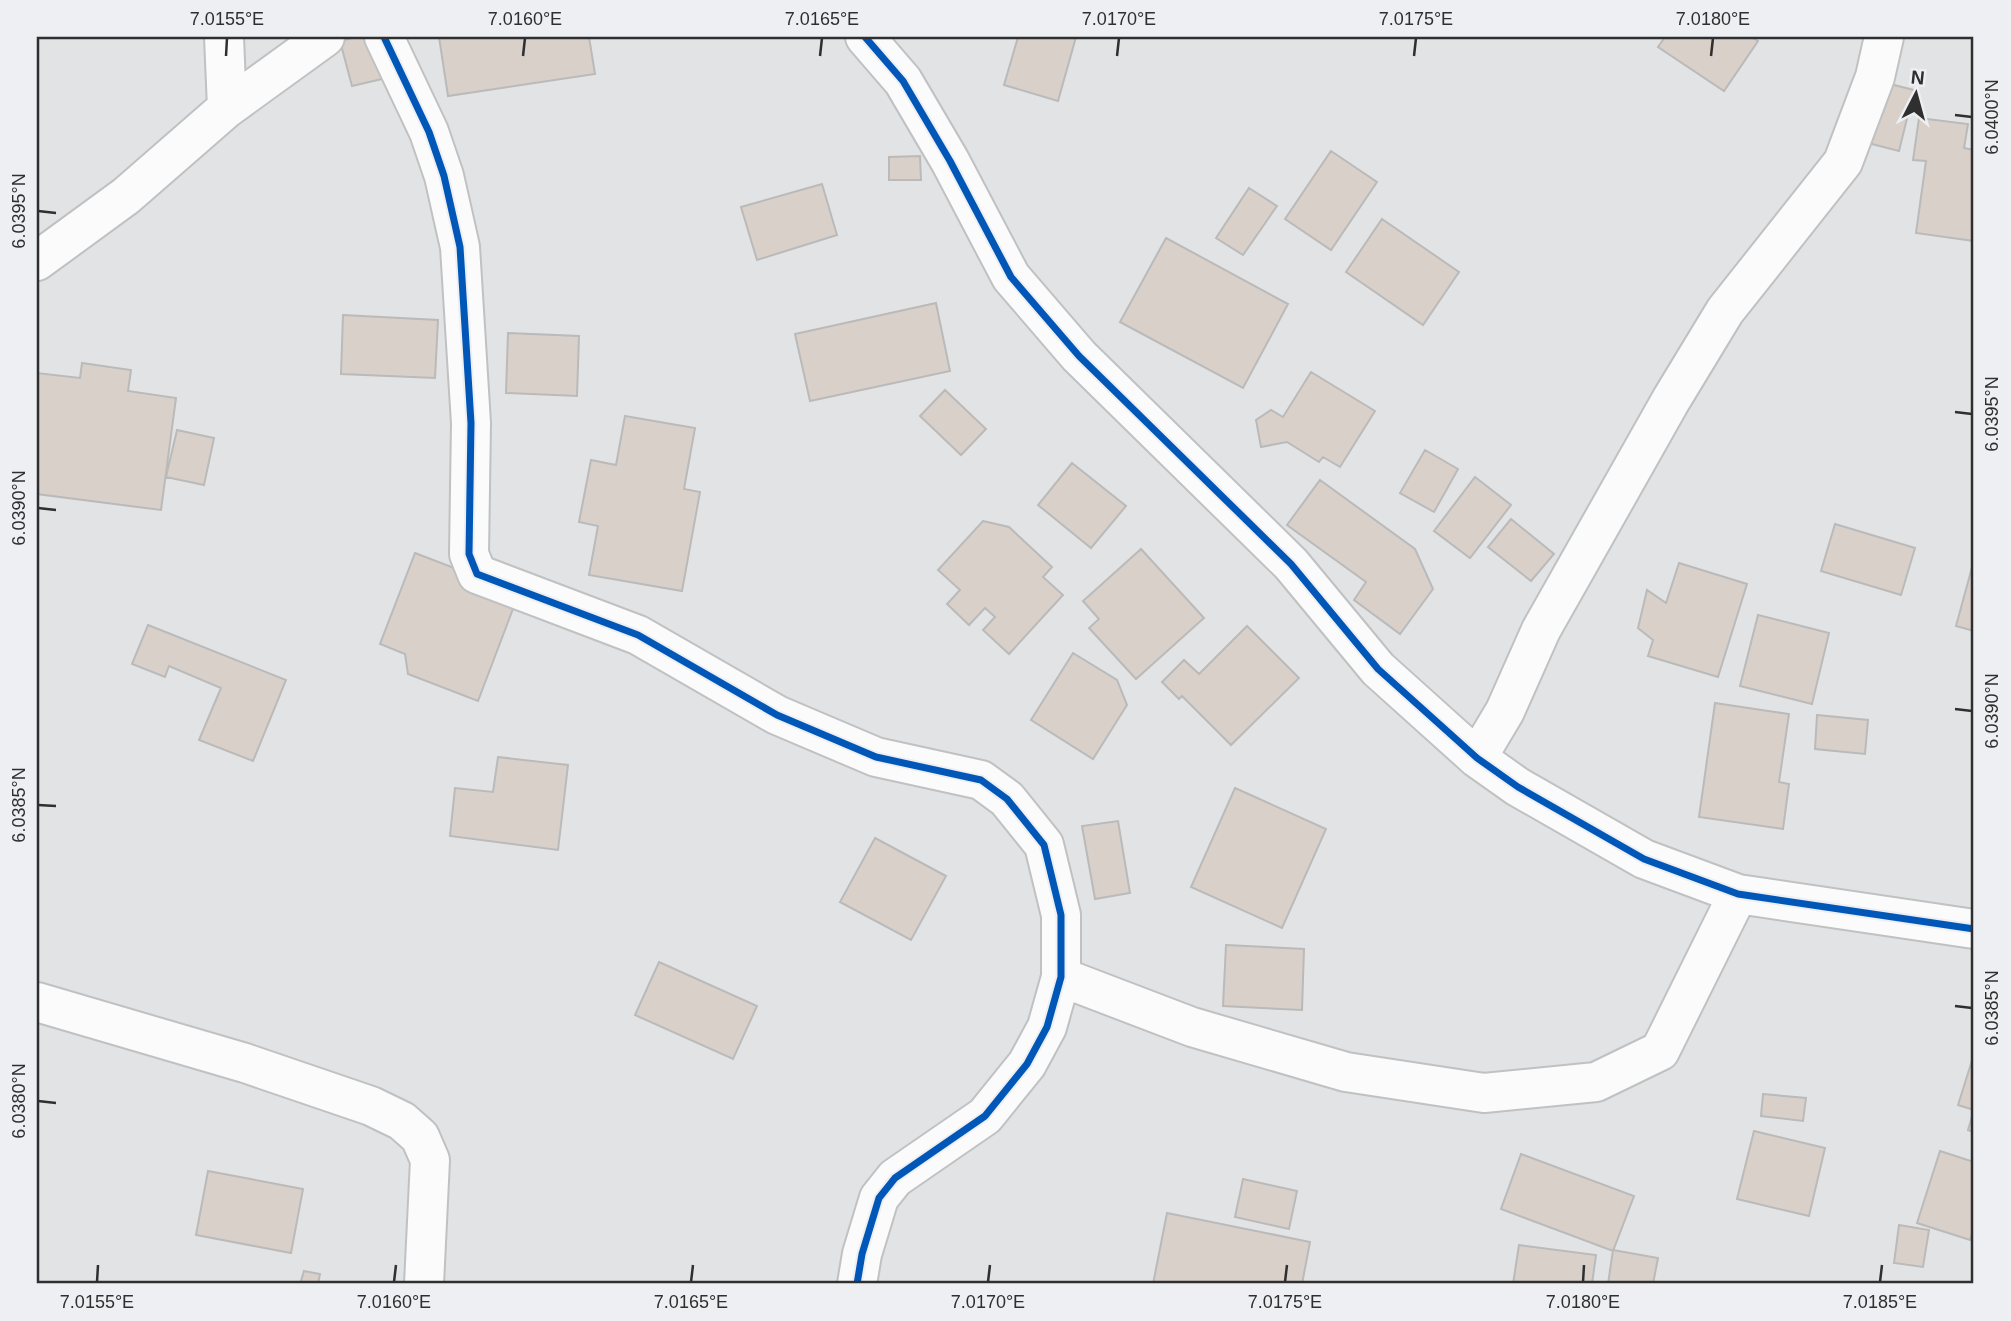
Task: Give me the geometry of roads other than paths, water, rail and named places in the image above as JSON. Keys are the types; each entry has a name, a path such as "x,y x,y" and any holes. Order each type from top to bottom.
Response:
{"street":[{"path":"224,37 227,108"},
{"path":"37,261 126,196 227,108 326,37"},
{"path":"384,37 429,132 444,176 460,247 471,423 469,554 477,574 638,635 777,715 876,757 981,779 1007,799 1044,845 1061,915 1061,977 1047,1027 1027,1064 985,1116 895,1178 879,1198 862,1254 857,1284"},
{"path":"865,37 903,81 950,161 1011,277 1079,356 1291,565 1378,669 1477,758 1518,787 1644,859 1738,894 1974,929"},
{"path":"1477,758 1505,710 1541,630 1671,400 1725,312 1843,162 1875,77 1884,37"},
{"path":"1061,977 1192,1027 1346,1072 1484,1093 1596,1082 1660,1051 1738,894"},
{"path":"37,1002 245,1063 371,1105 402,1121 420,1137 430,1160 425,1284"}]}
